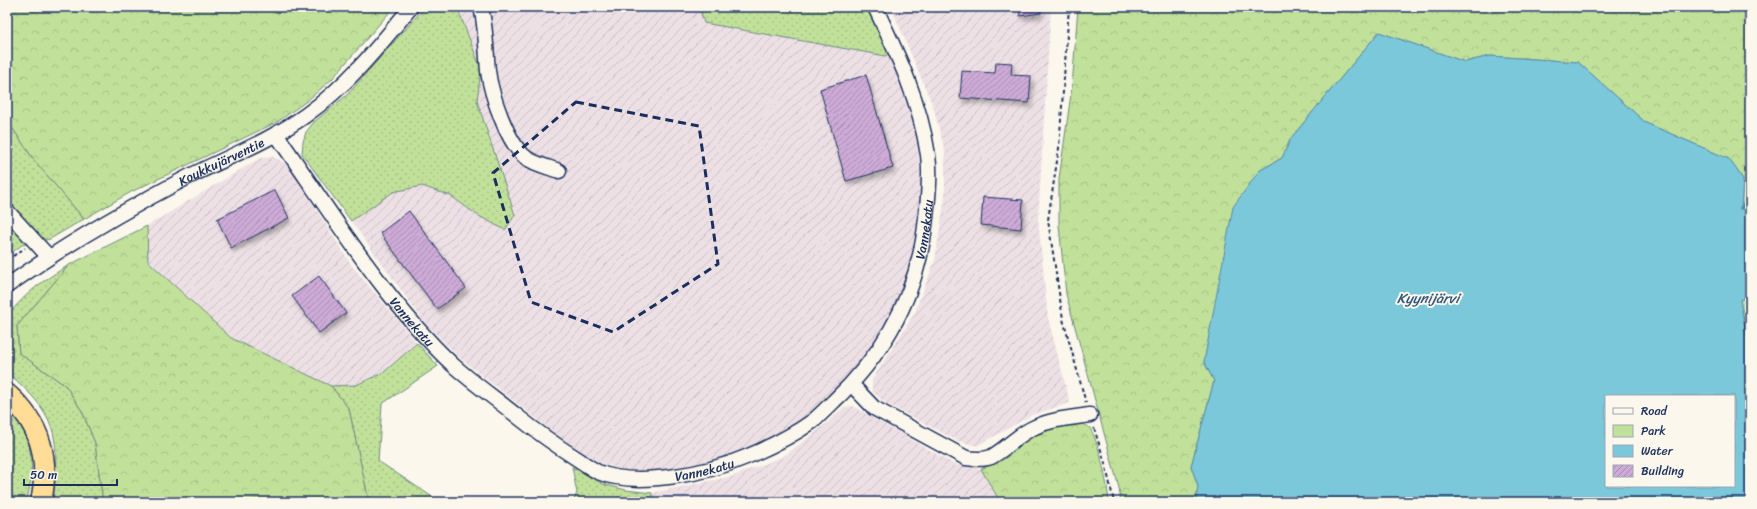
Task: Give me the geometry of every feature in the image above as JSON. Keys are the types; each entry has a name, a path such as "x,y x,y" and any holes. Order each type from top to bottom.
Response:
{"highway":[{"path":"7,394 25,412 40,440 45,477 41,502"}],"street":[{"name":"Koukkujärventie","path":"7,286 48,256 138,203 276,134 305,116 329,98 356,71 411,7"},
{"path":"481,7 488,72 499,112 513,142 526,157 559,171"},
{"name":"Vannekatu","path":"276,134 382,284 417,326 454,365 550,442 598,472 625,479 656,478 691,473 733,462 777,444 814,420 852,385 879,351 902,312 919,264 925,231 929,196 928,157 918,106 897,54 875,7"},
{"path":"7,211 48,256"},
{"path":"852,385 874,408 966,458 976,459 990,457 1021,434 1034,427 1056,420 1090,415"}],"path":[{"path":"1069,7 1059,148 1048,220 1063,318 1105,463 1114,502"},
{"path":"7,260 34,241"}],"highlighted area":[{"path":"576,102 699,126 718,264 613,332 531,302 493,173"}],"shaded area":[{"path":"457,7 699,7 704,23 891,57 911,112 918,142 921,183 920,226 914,264 895,311 872,348 844,381 813,411 771,438 730,457 648,471 625,470 600,463 557,435 461,359 425,323 351,221 393,192 422,186 451,196 477,215 505,230 515,215 477,101 481,69"},
{"path":"891,7 1051,7 1038,219 1048,318 1070,403 1032,415 977,446 958,441 885,403 872,391 872,380 914,314 935,260 945,196 945,152 933,106"},
{"path":"274,157 283,162 291,170 353,267 417,343 383,373 356,385 331,386 231,338 148,261 147,226 260,158"},
{"path":"853,406 954,464 981,469 998,498 1003,502 652,502 652,493 733,476 784,456 826,424 844,407"}],"green space":[{"path":"7,7 394,7 332,79 308,100 277,122 131,192 84,219 34,160 7,120"},
{"path":"425,7 457,7 481,69 477,101 515,215 505,230 477,215 451,196 422,186 393,192 351,221 302,154 306,132 314,122 347,95"},
{"path":"699,7 868,7 891,57 704,23"},
{"path":"1078,7 1750,7 1750,213 1741,208 1743,179 1729,159 1646,123 1578,62 1490,56 1465,62 1379,32 1291,138 1282,158 1259,171 1214,311 1204,362 1214,381 1191,466 1198,486 1196,502 1121,502 1119,488 1066,294 1059,225 1059,179 1072,87"},
{"path":"7,120 34,160 84,219 50,239 22,245 7,256"},
{"path":"147,226 148,261 231,338 331,386 349,409 369,502 103,502 95,443 82,411 66,386 19,353 17,326 69,265"},
{"path":"69,265 17,326 19,353 66,386 82,411 95,443 103,502 53,502 56,460 52,429 37,402 7,372 7,316 21,300 35,288"},
{"path":"1750,295 1750,344 1748,341 1740,300"},
{"path":"417,343 438,366 382,404 378,461 440,502 369,502 349,409 331,386 356,385 383,373"},
{"path":"7,410 23,430 28,441 32,465 26,502 7,502"},
{"path":"1074,424 1082,424 1087,426 1092,432 1102,463 1109,502 1003,502 998,498 981,469 1007,457 1032,436 1050,429"},
{"path":"572,467 603,484 626,490 652,493 652,502 640,502 638,500 620,498 601,502 573,502 577,493"},
{"path":"620,498 638,500 640,502 601,502"}],"water":[{"name":"Kyynijärvi","path":"1379,32 1465,62 1490,56 1578,62 1646,123 1729,159 1743,179 1741,208 1750,213 1750,295 1740,300 1747,340 1750,344 1750,502 1196,502 1198,486 1191,466 1214,381 1204,362 1233,207 1259,171 1282,158 1291,138"}],"building":[{"path":"1019,7 1040,7 1041,13 1020,16"},
{"path":"996,62 1012,63 1011,75 1031,76 1029,103 960,98 962,71 995,73"},
{"path":"866,75 893,168 846,181 820,89"},
{"path":"275,190 289,218 231,248 217,219"},
{"path":"983,197 1023,200 1021,229 981,225"},
{"path":"409,211 466,288 437,309 380,233"},
{"path":"319,276 346,313 319,333 292,296"}],"waterway":[{"path":"1741,208 1750,199"}]}
